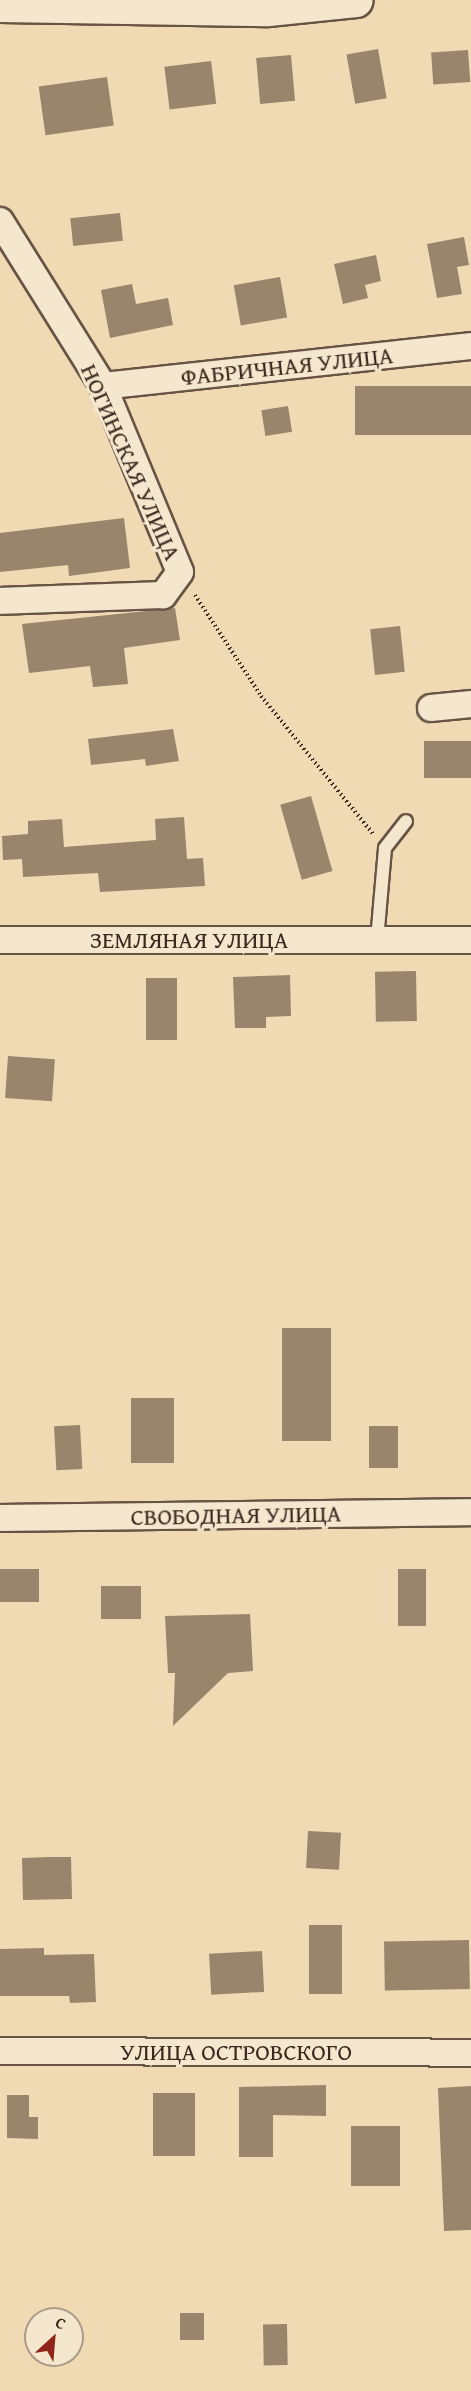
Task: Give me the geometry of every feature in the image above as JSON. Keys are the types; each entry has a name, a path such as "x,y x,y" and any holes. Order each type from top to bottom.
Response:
{"street":[{"path":"0,5 268,9 356,0"},
{"name":"НОГИНСКАЯ УЛИЦА","path":"0,221 103,386 180,572 163,596 0,601"},
{"name":"ФАБРИЧНАЯ УЛИЦА","path":"103,386 471,346"},
{"path":"431,708 471,704"},
{"name":"ЗЕМЛЯНАЯ УЛИЦА","path":"0,940 471,940"},
{"name":"СВОБОДНАЯ УЛИЦА","path":"0,1518 471,1512"},
{"name":"УЛИЦА ОСТРОВСКОГО","path":"0,2051 471,2053"}],"lane":[{"path":"377,940 385,848 406,821"}],"path":[{"path":"180,572 261,696 385,848"}],"building":[{"path":"378,49 387,98 355,104 346,55"},
{"path":"468,50 470,82 433,85 431,53"},
{"path":"291,55 295,101 260,104 256,58"},
{"path":"211,61 216,104 170,109 164,67"},
{"path":"107,77 114,126 45,135 39,87"},
{"path":"120,213 123,241 73,246 70,218"},
{"path":"464,237 469,265 457,267 462,294 437,298 427,244"},
{"path":"376,255 381,281 365,285 368,298 343,304 334,264"},
{"path":"280,277 287,317 241,326 234,285"},
{"path":"132,284 136,304 168,298 173,325 110,338 101,290"},
{"path":"355,386 471,386 471,435 355,435"},
{"path":"288,406 292,432 265,436 261,410"},
{"path":"124,518 130,568 69,576 68,565 0,572 0,533"},
{"path":"175,608 180,640 124,648 128,684 93,687 90,666 29,673 22,624"},
{"path":"400,626 405,672 375,675 370,629"},
{"path":"173,729 179,761 146,766 145,759 91,765 88,739"},
{"path":"424,741 471,741 471,778 424,778"},
{"path":"311,796 332,871 302,880 280,805"},
{"path":"184,817 187,859 203,858 205,886 100,892 98,873 23,877 22,859 3,860 2,836 28,834 28,821 62,819 64,847 156,840 155,819"},
{"path":"416,971 417,1021 376,1022 375,972"},
{"path":"290,975 291,1016 266,1017 266,1028 235,1028 233,977"},
{"path":"146,978 177,978 177,1040 146,1040"},
{"path":"8,1056 55,1059 52,1101 5,1098"},
{"path":"282,1328 331,1328 331,1441 282,1441"},
{"path":"131,1398 174,1398 174,1463 131,1463"},
{"path":"80,1425 82,1469 56,1470 54,1426"},
{"path":"369,1426 398,1426 398,1468 369,1468"},
{"path":"0,1569 39,1569 39,1602 0,1602"},
{"path":"398,1569 426,1569 426,1626 398,1626"},
{"path":"101,1586 141,1586 141,1619 101,1619"},
{"path":"250,1614 253,1671 228,1673 173,1726 175,1673 168,1673 165,1616"},
{"path":"308,1831 341,1833 339,1870 306,1868"},
{"path":"71,1857 72,1899 23,1900 22,1858"},
{"path":"309,1925 342,1925 342,1994 309,1994"},
{"path":"469,1940 470,1989 385,1990 384,1941"},
{"path":"44,1948 44,1955 94,1954 96,2002 70,2003 69,1996 0,1996 0,1949"},
{"path":"262,1951 264,1992 211,1995 209,1954"},
{"path":"326,2085 326,2116 273,2115 273,2157 239,2157 239,2087"},
{"path":"471,2086 471,2230 444,2231 438,2088"},
{"path":"153,2093 195,2093 195,2156 153,2156"},
{"path":"7,2095 29,2095 29,2117 38,2117 38,2139 7,2138"},
{"path":"351,2126 400,2126 400,2186 351,2186"},
{"path":"180,2313 204,2313 204,2340 180,2340"},
{"path":"263,2324 287,2324 288,2365 264,2365"}]}
